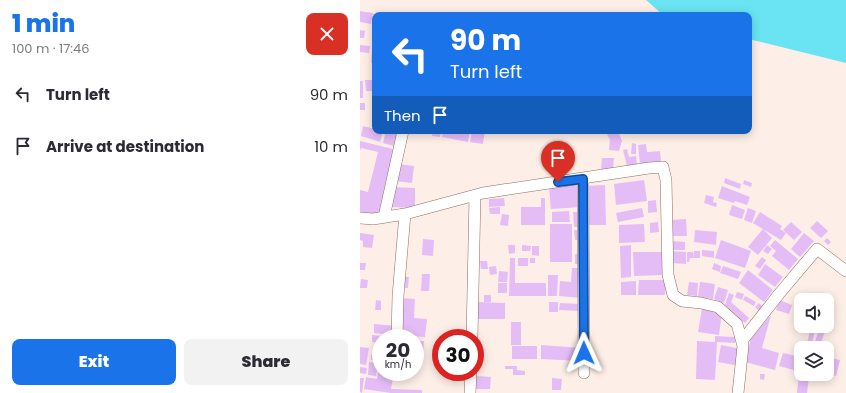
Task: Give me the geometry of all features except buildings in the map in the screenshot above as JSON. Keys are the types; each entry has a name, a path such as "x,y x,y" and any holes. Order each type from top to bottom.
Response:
{"street":[{"path":"384,217 402,134"},
{"path":"360,218 373,219 405,214 483,193 649,168 663,168 666,180 668,275 673,294 682,301 718,307 737,324 743,346 738,393"},
{"path":"583,179 584,373"},
{"path":"472,329 476,195"},
{"path":"397,329 398,296 405,214"},
{"path":"742,341 817,249 846,271"},
{"path":"470,393 471,381"}],"water":[{"path":"646,0 846,0 846,63 752,40 752,12 660,12"}],"route":[{"path":"558,182 583,179 584,353"}]}
